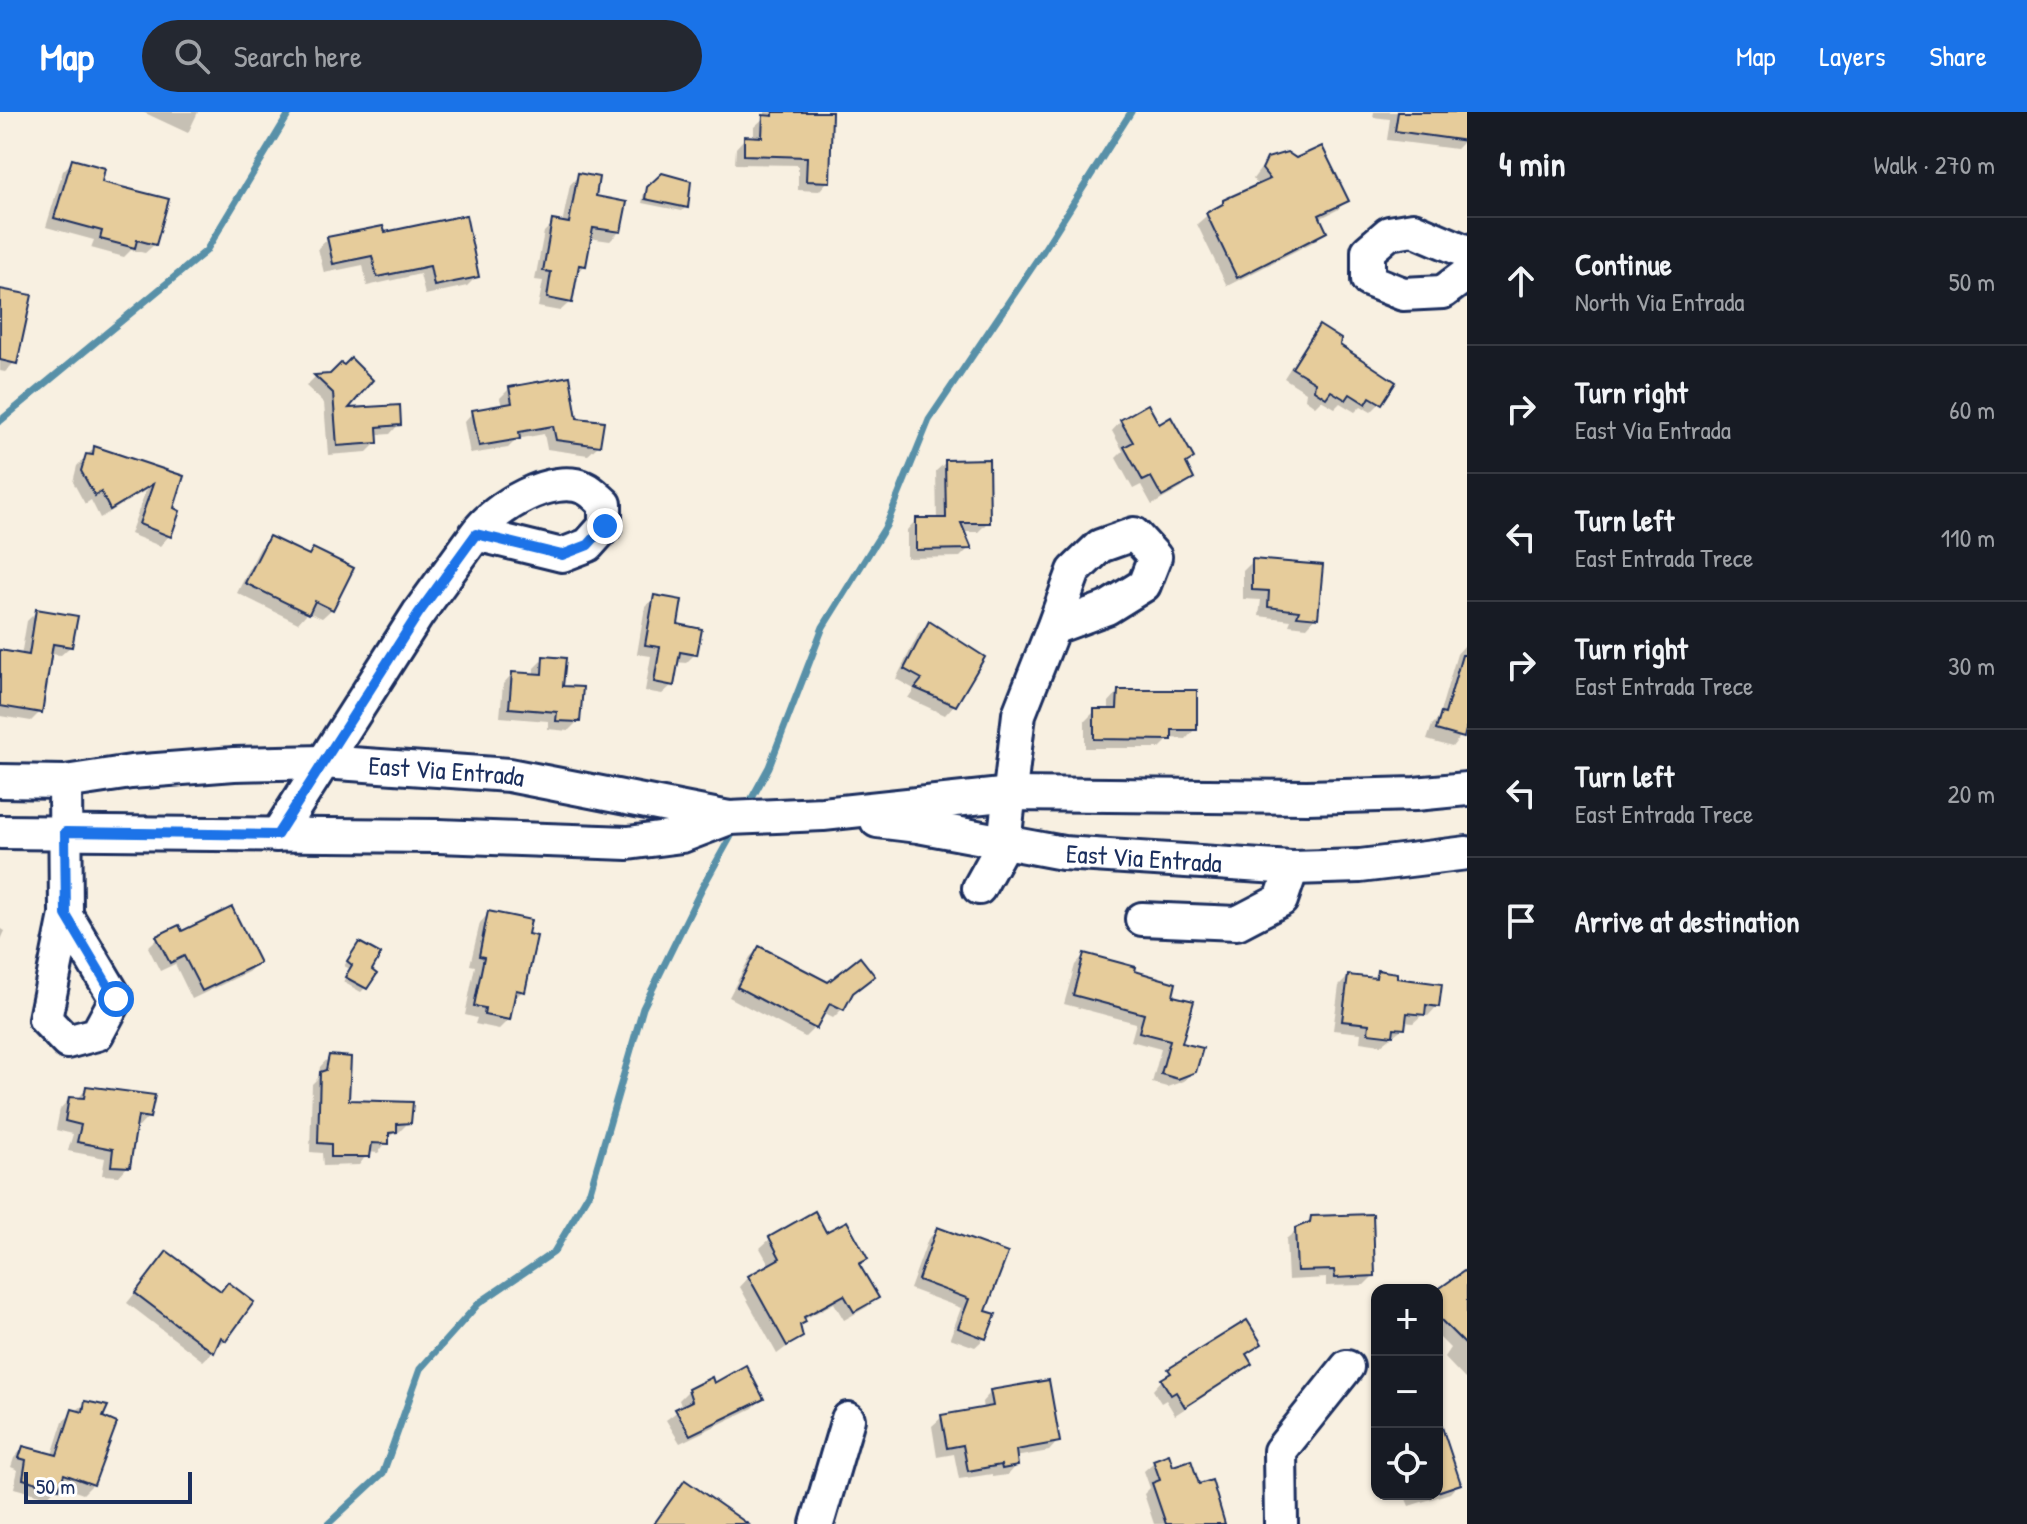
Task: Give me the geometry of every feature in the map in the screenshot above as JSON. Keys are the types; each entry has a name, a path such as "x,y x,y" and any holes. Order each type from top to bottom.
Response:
{"street":[{"path":"1467,252 1413,229 1389,233 1368,251 1368,280 1403,294 1443,292 1467,274"},
{"path":"277,835 418,614 476,534"},
{"path":"979,888 1004,843 1019,714 1053,628"},
{"name":"East Via Entrada","path":"0,781 65,782 117,773 234,764 323,762 509,775 729,818 823,814 1011,794 1307,797 1467,789"},
{"path":"65,782 66,915"},
{"name":"East Via Entrada","path":"823,814 918,826 1063,853 1292,868 1360,866 1467,853"},
{"name":"East Via Entrada","path":"0,832 438,836 628,843 682,836 729,818"},
{"path":"1142,919 1237,923 1281,900 1292,868"},
{"path":"1281,1524 1280,1451 1347,1367"},
{"path":"817,1524 848,1419"}],"building":[{"path":"773,112 832,112 830,182 806,181 807,157 744,155 744,136 762,137 763,115 773,116"},
{"path":"1398,112 1467,112 1467,141 1395,131"},
{"path":"1322,146 1349,201 1319,215 1327,232 1237,278 1206,213 1223,204 1223,200 1270,179 1262,169 1267,158 1287,152 1296,158"},
{"path":"72,159 105,168 102,182 169,199 156,245 137,240 135,248 100,239 102,231 54,218"},
{"path":"578,173 599,177 596,196 627,202 621,232 593,228 586,266 579,265 572,303 547,298 551,272 543,271 552,220 569,223"},
{"path":"662,173 691,181 688,208 645,199 647,187"},
{"path":"466,215 479,277 434,286 430,266 377,277 372,256 333,264 327,237 383,226 385,232"},
{"path":"0,289 32,295 17,364 0,360"},
{"path":"1319,325 1341,339 1340,345 1396,382 1382,404 1370,397 1366,404 1350,394 1346,400 1331,391 1326,398 1314,390 1315,382 1292,368"},
{"path":"351,358 373,380 349,408 400,405 401,425 377,427 378,443 337,446 333,393 314,375 330,374"},
{"path":"570,376 577,418 604,421 600,446 556,440 553,426 519,432 520,439 479,446 472,410 512,403 509,387"},
{"path":"1148,404 1159,424 1171,417 1194,458 1186,463 1194,479 1162,497 1151,477 1143,481 1124,447 1133,442 1120,420"},
{"path":"94,446 184,476 174,508 180,511 171,537 139,524 153,484 110,510 101,492 95,496 81,471 86,454 93,455"},
{"path":"989,459 990,523 961,523 972,549 916,550 916,518 946,518 945,460"},
{"path":"269,536 309,555 313,548 354,568 333,610 315,601 309,614 245,583"},
{"path":"1252,559 1323,565 1318,618 1297,616 1299,611 1268,607 1269,591 1252,590"},
{"path":"654,595 682,600 678,624 702,629 697,655 680,652 674,686 654,682 660,647 645,645"},
{"path":"36,609 78,616 72,647 53,644 42,713 0,706 0,650 29,655"},
{"path":"929,621 985,657 956,706 915,688 922,679 904,669"},
{"path":"1462,655 1467,655 1467,726 1464,738 1436,730 1441,713 1445,714"},
{"path":"543,656 566,658 563,686 583,687 580,722 556,721 557,712 509,708 512,672 542,674"},
{"path":"1118,690 1197,690 1197,730 1172,730 1172,740 1094,739 1094,709 1117,709"},
{"path":"232,907 260,963 202,991 184,956 170,963 156,936 179,925 182,931"},
{"path":"488,911 531,920 528,934 537,936 525,992 516,990 510,1020 484,1015 485,1008 474,1006 484,957 479,956"},
{"path":"359,942 381,954 372,970 377,974 367,989 345,977 352,965 347,961"},
{"path":"759,946 828,982 860,957 875,976 853,993 844,1010 830,1003 816,1029 737,987"},
{"path":"1084,953 1136,967 1135,971 1176,983 1173,996 1194,1001 1182,1043 1203,1048 1196,1072 1178,1079 1161,1074 1170,1040 1139,1032 1144,1014 1073,995"},
{"path":"1377,970 1397,973 1397,978 1442,984 1439,1007 1426,1005 1425,1015 1407,1013 1405,1029 1394,1028 1393,1036 1368,1033 1369,1024 1342,1021 1348,975 1376,978"},
{"path":"329,1055 351,1057 349,1100 413,1102 411,1123 397,1124 397,1132 389,1133 389,1144 372,1143 370,1157 331,1157 331,1144 318,1143 320,1072 326,1070"},
{"path":"86,1086 155,1095 150,1118 138,1116 130,1167 111,1166 113,1149 77,1142 81,1125 65,1121 69,1097 84,1098"},
{"path":"815,1211 826,1232 847,1221 868,1259 859,1264 879,1298 854,1312 844,1295 804,1317 806,1322 800,1325 803,1337 787,1346 748,1276 780,1258 769,1237"},
{"path":"1373,1214 1375,1276 1335,1278 1334,1270 1297,1271 1295,1228 1310,1222 1311,1216"},
{"path":"937,1227 1008,1253 986,1311 996,1314 986,1339 958,1328 969,1299 918,1280"},
{"path":"167,1251 221,1291 228,1282 254,1302 226,1341 221,1337 214,1353 135,1293"},
{"path":"1467,1269 1467,1346 1443,1322 1443,1286"},
{"path":"1247,1320 1262,1344 1246,1354 1252,1364 1185,1407 1176,1392 1171,1395 1161,1379 1171,1373 1168,1369"},
{"path":"746,1365 764,1399 690,1435 675,1409 692,1401 688,1389 712,1377 714,1383"},
{"path":"1049,1380 1060,1442 1016,1450 1018,1466 1002,1469 1001,1465 968,1471 963,1445 947,1448 941,1415 993,1406 990,1390"},
{"path":"85,1401 108,1406 103,1417 117,1423 94,1485 64,1474 59,1489 23,1479 26,1460 19,1458 23,1446 57,1455 72,1409 83,1412"},
{"path":"1443,1430 1461,1484 1443,1490"},
{"path":"1169,1454 1173,1466 1191,1460 1199,1484 1212,1480 1225,1524 1166,1524 1152,1483 1160,1480 1153,1460"},
{"path":"685,1480 748,1524 654,1524"}],"waterway":[{"path":"0,421 206,251 290,112"},
{"path":"746,809 769,767 823,627 886,526 929,420 1043,251 1131,112"},
{"path":"328,1524 383,1473 420,1369 479,1303 554,1252 590,1191 643,1008 736,827"}],"route":[{"path":"116,999 66,915 65,832 277,835 418,614 476,534 562,555 588,545 605,526"}]}
